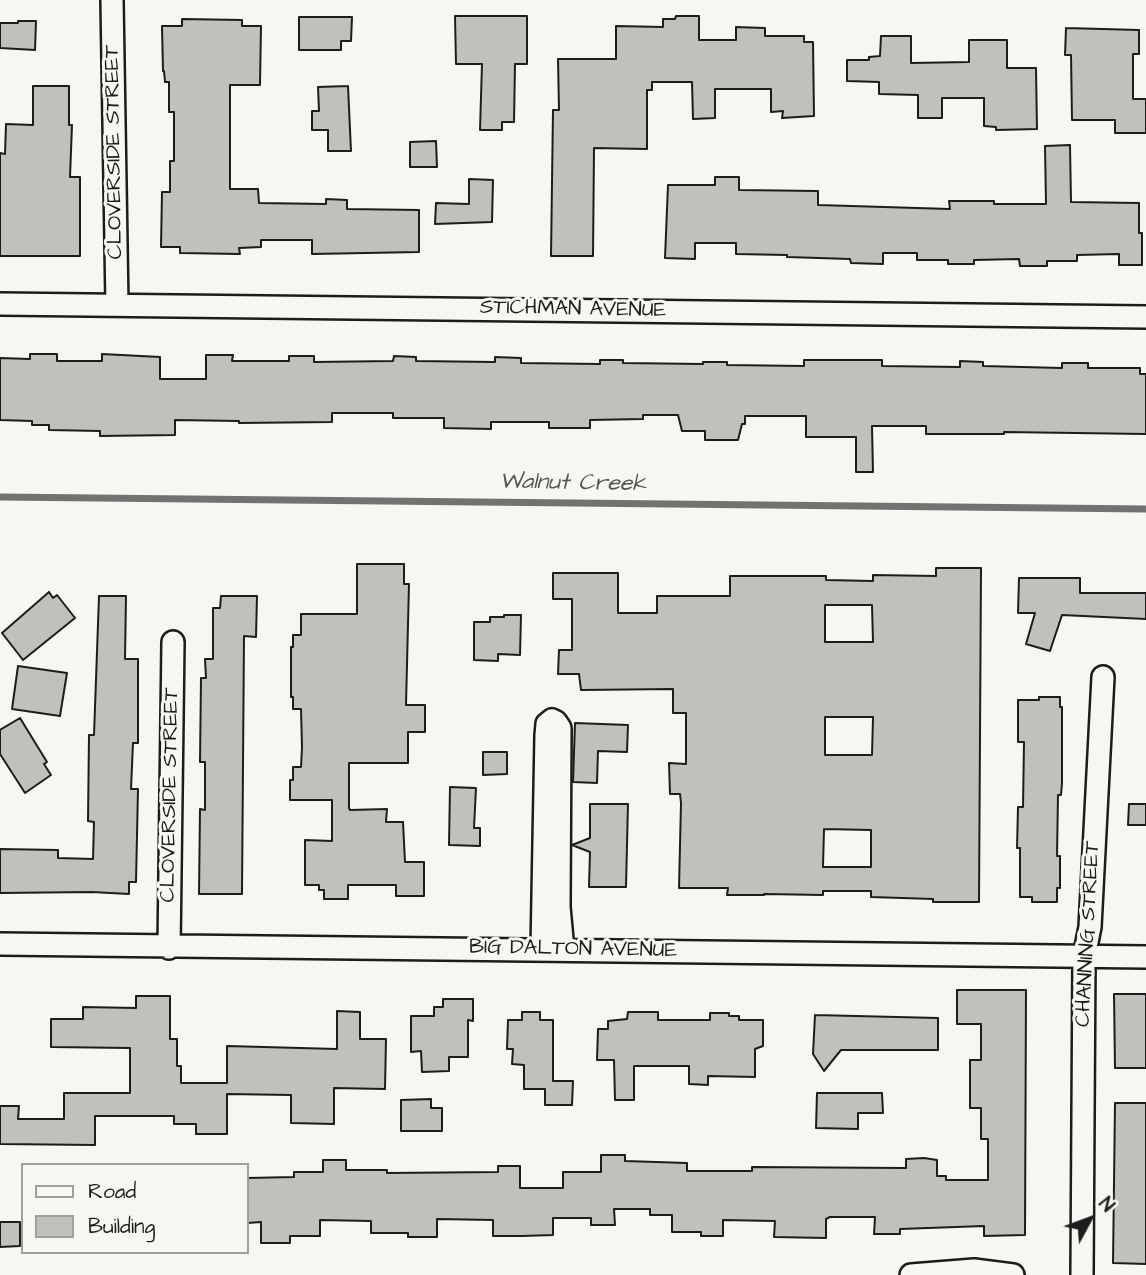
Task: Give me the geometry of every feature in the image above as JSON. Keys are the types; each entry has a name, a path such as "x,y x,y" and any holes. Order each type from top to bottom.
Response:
{"street":[{"name":"CLOVERSIDE STREET","path":"112,0 117,305"},
{"name":"STICHMAN AVENUE","path":"0,304 1146,317"},
{"name":"CLOVERSIDE STREET","path":"169,947 173,642"},
{"name":"CHANNING STREET","path":"1082,1275 1084,957 1090,927 1103,677"},
{"path":"552,720 560,728 559,907 552,949 545,735 547,724 552,720"},
{"name":"BIG DALTON AVENUE","path":"0,944 1146,957"},
{"path":"911,1275 974,1270 1013,1275"}],"building":[{"path":"455,16 527,16 527,64 515,64 514,122 502,122 502,130 480,130 482,64 456,64"},
{"path":"676,16 699,16 699,40 736,40 736,27 765,28 765,36 804,36 804,42 813,42 814,116 782,118 783,111 771,112 771,89 715,89 715,118 693,119 692,82 652,82 652,90 647,90 647,149 594,148 593,256 551,256 553,110 559,110 558,59 616,59 616,26 663,27 663,19 675,19"},
{"path":"299,17 352,17 351,41 341,41 341,50 299,50"},
{"path":"182,19 242,20 242,26 261,26 260,85 230,85 230,189 258,189 259,203 326,204 326,199 347,200 347,209 419,210 419,252 312,254 312,240 261,240 261,247 239,248 240,254 180,253 180,247 161,247 162,192 170,192 170,161 174,161 174,112 169,112 169,82 165,82 163,71 162,26 182,26"},
{"path":"36,21 35,50 0,48 0,23"},
{"path":"1066,28 1139,30 1139,54 1133,54 1133,99 1146,99 1146,133 1115,133 1115,120 1072,120 1071,55 1065,55"},
{"path":"881,36 911,36 911,63 969,62 969,40 1007,40 1007,68 1036,68 1037,129 996,130 996,127 984,126 984,98 942,98 942,118 918,118 918,95 879,94 879,82 847,81 847,60 869,60 869,57 880,56"},
{"path":"33,86 69,86 69,125 72,125 70,177 80,177 80,256 0,256 0,153 5,154 6,124 33,125"},
{"path":"348,86 351,151 328,151 328,130 312,130 312,111 319,111 318,87"},
{"path":"436,141 437,167 410,167 410,142"},
{"path":"1070,145 1071,202 1139,203 1142,265 1119,265 1119,254 1077,255 1077,261 1047,261 1047,266 1020,266 1019,259 974,260 974,264 948,264 948,260 917,260 917,253 883,253 883,264 851,263 850,259 736,254 736,243 695,243 695,259 665,258 668,185 715,185 715,177 739,177 739,190 818,191 818,205 950,209 949,201 1046,204 1045,146"},
{"path":"469,179 493,180 492,222 435,224 436,203 469,204"},
{"path":"30,354 57,354 57,361 102,361 102,354 160,357 160,379 206,379 206,355 233,355 232,361 289,361 289,356 314,356 314,362 393,361 394,356 416,357 416,361 495,362 495,357 521,358 521,363 600,364 600,360 623,360 623,363 727,362 727,365 804,366 804,360 882,360 882,366 960,367 960,361 983,362 983,366 1062,368 1062,363 1088,363 1088,368 1140,368 1140,374 1146,374 1146,434 926,434 926,426 872,426 873,472 856,472 856,437 806,437 806,416 745,416 745,424 742,424 738,440 705,440 705,431 682,431 678,415 590,420 590,428 549,428 549,422 491,422 491,429 444,428 444,418 393,418 393,413 332,413 332,422 239,423 175,420 175,435 100,436 100,431 49,430 49,425 32,425 32,421 0,420 0,358 30,359"},
{"path":"357,564 404,564 404,584 409,584 406,705 425,705 425,732 408,732 408,763 349,763 349,808 387,809 386,822 403,822 405,862 424,862 424,896 396,896 396,885 348,885 348,899 324,899 324,890 319,890 319,885 305,885 305,840 332,841 332,800 290,800 290,780 293,780 293,767 301,767 302,747 301,709 293,709 291,697 291,647 293,635 301,635 301,614 357,614"},
{"path":"936,568 981,568 979,902 933,902 933,899 871,897 871,891 823,891 823,895 727,895 728,888 679,888 681,803 680,794 670,794 669,763 686,764 686,713 673,713 673,689 581,690 579,674 558,674 559,650 572,650 572,599 553,599 553,573 618,573 618,613 657,613 657,596 730,596 730,576 826,576 826,580 873,581 873,575 936,576","holes":["825,605 872,605 873,642 825,642","825,717 873,717 872,755 825,755","824,829 871,830 871,867 823,867"]},
{"path":"1019,578 1080,578 1080,593 1146,593 1146,619 1062,615 1050,651 1026,644 1035,613 1018,613"},
{"path":"49,592 53,598 57,595 75,618 23,660 2,633"},
{"path":"99,596 126,596 125,659 138,659 138,743 133,743 131,789 138,789 136,882 129,882 129,894 0,893 0,849 58,850 58,858 93,859 94,822 88,821 89,735 94,735"},
{"path":"221,596 257,596 256,637 244,636 242,894 199,894 200,809 205,810 205,762 200,762 201,678 206,678 205,659 213,659 213,608 220,608"},
{"path":"521,615 520,655 498,654 498,661 474,660 474,622 490,622 490,617"},
{"path":"18,666 67,673 60,716 12,709"},
{"path":"1039,697 1060,697 1062,707 1062,783 1061,795 1058,795 1057,856 1060,856 1060,888 1057,888 1057,902 1032,902 1032,897 1020,897 1018,807 1023,807 1024,742 1018,742 1018,700 1039,700"},
{"path":"20,718 47,762 44,764 51,775 25,793 0,754 0,730"},
{"path":"575,723 628,725 627,752 598,751 597,783 573,782"},
{"path":"483,752 507,752 507,774 483,775"},
{"path":"450,787 476,788 474,828 480,828 480,846 449,845"},
{"path":"590,804 628,804 626,887 589,887 590,852 572,845 590,838"},
{"path":"1129,804 1146,804 1146,825 1128,825"},
{"path":"957,990 1026,990 1025,1235 984,1236 984,1226 900,1229 900,1234 874,1234 875,1217 830,1217 826,1219 826,1238 774,1237 775,1221 723,1220 723,1236 701,1236 701,1232 672,1232 672,1215 650,1215 650,1209 614,1209 615,1225 591,1225 591,1218 553,1218 553,1235 493,1236 493,1220 437,1219 437,1237 408,1237 408,1233 371,1233 371,1221 320,1220 320,1236 290,1236 290,1243 261,1243 261,1222 248,1223 248,1178 294,1177 294,1172 323,1172 323,1160 346,1160 346,1170 387,1170 387,1173 498,1172 498,1166 520,1166 520,1188 563,1188 563,1172 601,1172 601,1155 625,1155 625,1161 687,1163 687,1171 752,1171 752,1167 906,1168 906,1159 924,1158 937,1160 937,1176 946,1176 946,1180 988,1180 988,1139 981,1139 981,1108 970,1108 970,1060 981,1060 981,1024 957,1024"},
{"path":"1114,994 1146,994 1146,1068 1115,1068"},
{"path":"136,996 170,996 170,1039 177,1039 177,1066 181,1066 181,1083 227,1083 227,1046 337,1049 337,1011 360,1012 360,1039 386,1039 385,1089 334,1088 334,1124 291,1123 291,1095 227,1094 227,1134 196,1134 196,1124 174,1124 174,1116 95,1116 95,1145 0,1144 0,1106 19,1106 18,1119 64,1119 64,1093 130,1093 130,1048 51,1047 51,1019 83,1019 83,1007 136,1008"},
{"path":"443,999 473,999 473,1021 468,1020 468,1057 449,1057 449,1071 422,1072 421,1051 411,1052 411,1016 434,1016 434,1007 443,1007"},
{"path":"522,1012 540,1012 540,1020 553,1020 553,1081 573,1081 572,1105 545,1105 545,1089 524,1089 524,1065 512,1064 513,1049 507,1049 508,1020 522,1020"},
{"path":"628,1012 658,1012 658,1020 710,1020 710,1013 729,1013 729,1016 739,1016 739,1020 763,1020 763,1046 755,1049 755,1077 708,1076 708,1085 689,1084 689,1066 634,1066 634,1100 615,1100 614,1060 597,1060 598,1029 608,1029 608,1021 627,1019"},
{"path":"815,1015 938,1018 938,1050 841,1050 824,1071 813,1054"},
{"path":"817,1093 882,1093 883,1113 858,1113 858,1129 816,1128"},
{"path":"431,1099 431,1108 442,1108 442,1131 401,1131 401,1100"},
{"path":"1115,1103 1146,1103 1146,1264 1113,1263"},
{"path":"0,1222 20,1222 20,1246 0,1247"}],"waterway":[{"name":"Walnut Creek","path":"0,497 1146,509"}]}
